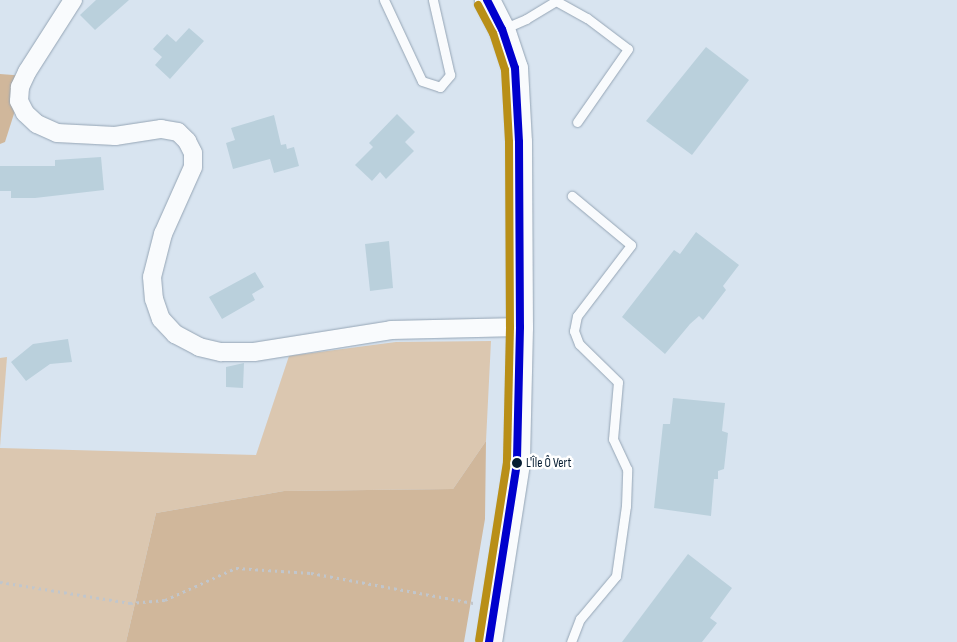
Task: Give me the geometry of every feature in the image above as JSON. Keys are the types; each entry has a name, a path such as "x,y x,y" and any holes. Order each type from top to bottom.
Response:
{"main road":[{"path":"487,0 502,29 515,68 519,142 520,327 517,463 496,610 489,642"}],"street":[{"path":"73,0 27,72 20,87 19,101 25,113 37,124 57,133 115,136 161,130 178,132 187,141 193,153 193,167 163,234 152,276 154,299 161,319 175,334 199,347 221,352 254,352 391,330 520,327"}],"lane":[{"path":"384,0 422,81 440,87 450,75 433,0"},
{"path":"502,29 526,20 556,0 587,18 628,50 578,122"},
{"path":"571,642 580,619 616,576 626,506 627,469 613,439 618,382 579,344 574,331 578,316 631,245 572,196"}],"path":[{"path":"0,582 130,603 165,600 236,568 311,573 475,603 496,610"}],"shaded area":[{"path":"0,74 26,76 5,142 0,144"},
{"path":"491,341 486,441 453,489 284,491 156,513 126,642 0,642 0,448 256,455 289,356 396,342"},
{"path":"7,357 0,447 0,358"},
{"path":"486,441 485,519 464,642 126,642 156,513 284,491 453,489"}],"building":[{"path":"96,0 129,0 95,30 80,15"},
{"path":"189,28 204,41 170,79 155,65 162,57 153,49 167,34 176,42"},
{"path":"706,47 749,80 692,155 646,121"},
{"path":"397,114 415,132 405,142 414,151 386,179 380,172 372,181 355,165 373,147 369,143"},
{"path":"274,115 281,145 286,144 287,149 294,147 299,166 274,173 270,159 233,169 226,143 235,140 231,128"},
{"path":"101,157 104,190 35,198 11,198 11,191 0,191 0,166 55,166 55,160"},
{"path":"696,232 739,265 723,286 726,290 703,320 699,316 690,324 665,354 622,317 674,250 680,254"},
{"path":"389,241 393,288 370,291 365,244"},
{"path":"255,272 264,287 252,294 255,300 222,319 209,297"},
{"path":"68,339 72,362 50,364 26,381 11,362 33,344"},
{"path":"244,363 243,388 226,387 226,367"},
{"path":"673,398 725,403 722,431 728,433 724,469 718,471 718,479 714,479 711,516 654,508 663,424 670,424"},
{"path":"688,554 732,588 710,618 717,623 702,642 622,642"}],"transit line":[{"path":"487,0 502,29 515,68 519,142 520,327 517,463 489,642"},
{"path":"478,5 493,33 505,70 509,142 510,327 507,462 479,640"}],"place":[{"name":"L'Île Ô Vert","path":"517,463"}]}
